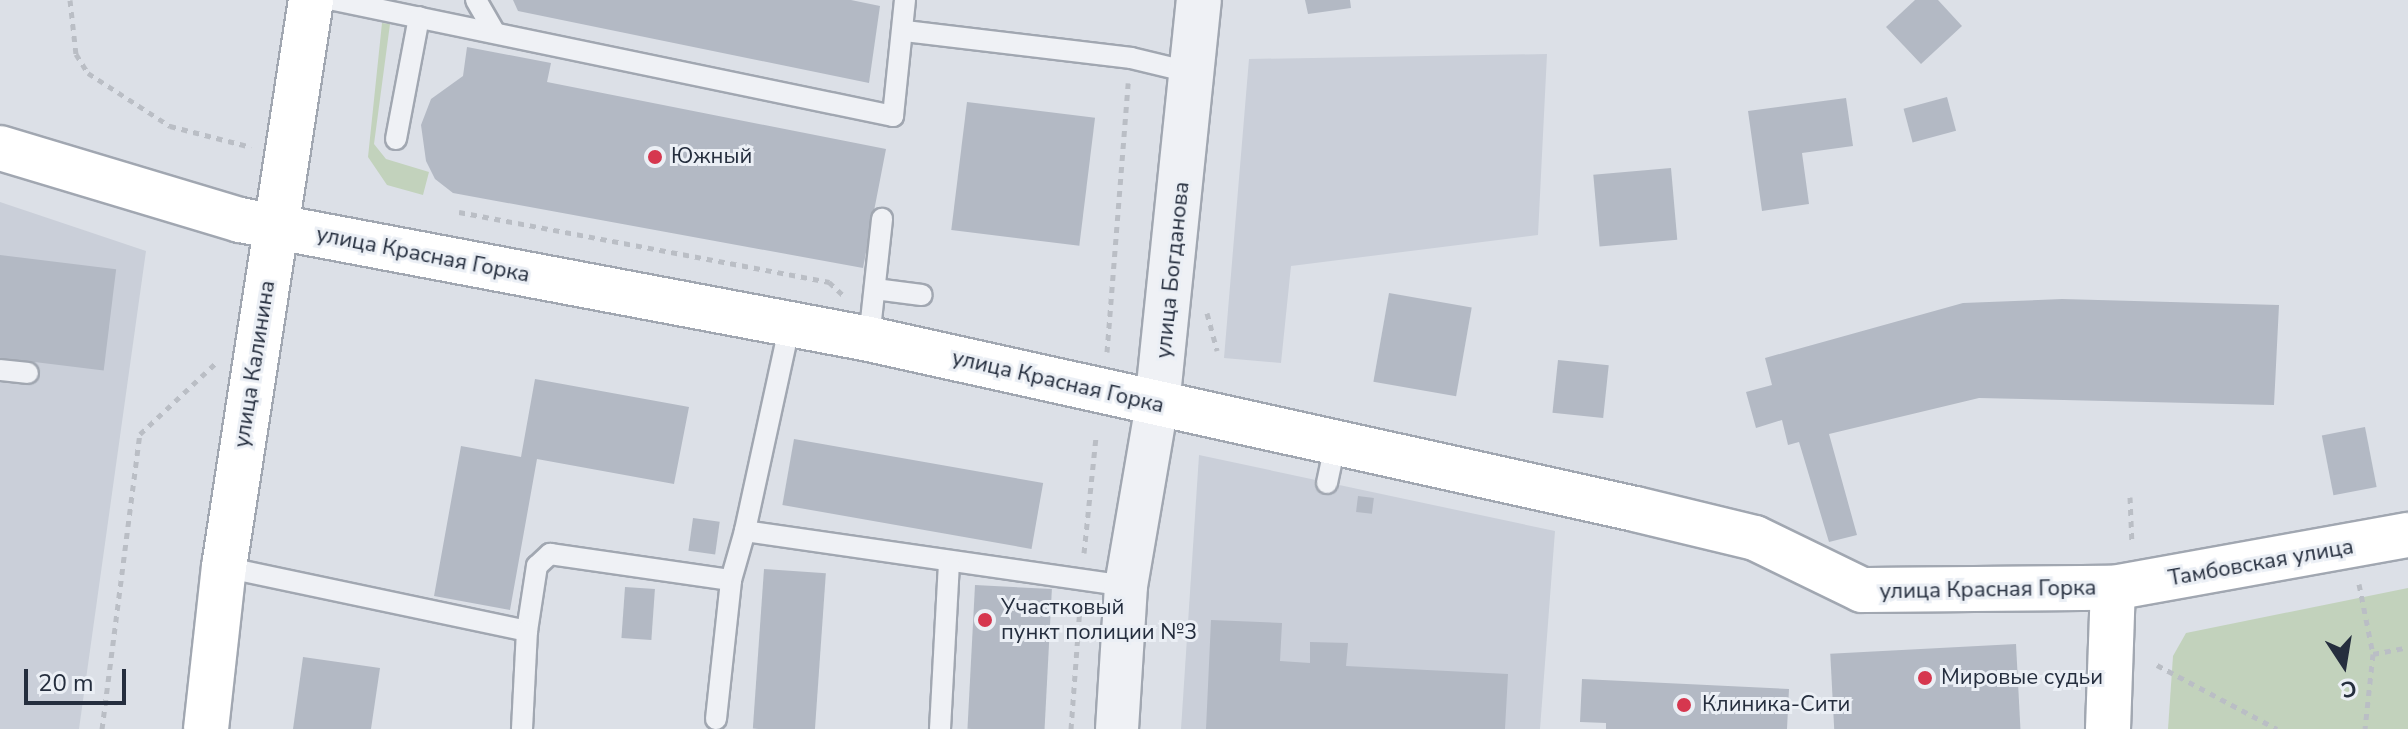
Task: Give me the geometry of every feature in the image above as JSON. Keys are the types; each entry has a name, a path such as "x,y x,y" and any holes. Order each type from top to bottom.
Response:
{"main road":[{"name":"улица Калинина","path":"206,729 224,567 311,0"},
{"name":"улица Красная Горка","path":"0,148 276,227 869,339 1157,405 1331,464 1755,538 1862,590 2113,588"},
{"name":"Тамбовская улица","path":"2113,588 2408,535"},
{"path":"2108,729 2113,588"}],"street":[{"name":"улица Богданова","path":"1117,729 1126,586 1157,405 1199,0"}],"lane":[{"path":"334,0 893,116 905,31 905,0"},
{"path":"476,0 494,31"},
{"path":"396,139 419,17"},
{"path":"905,31 1131,58 1193,73"},
{"path":"869,339 882,219"},
{"path":"875,289 922,295"},
{"path":"716,719 731,580 745,531 790,324"},
{"path":"0,370 28,373"},
{"path":"745,531 1126,586"},
{"path":"522,729 527,631 537,566 550,554 731,580"},
{"path":"940,729 949,562"},
{"path":"224,567 527,631"}],"path":[{"path":"70,0 76,54 88,73 170,126 252,147"},
{"path":"1105,366 1124,115"},
{"path":"459,212 829,282"},
{"path":"102,729 140,434 227,353"},
{"path":"2130,497 2132,544"},
{"path":"2358,579 2373,654 2365,729"},
{"path":"2373,654 2408,647"},
{"path":"2157,665 2277,729"}],"shaded area":[{"path":"1547,54 1538,235 1291,266 1281,363 1224,358 1249,59"},
{"path":"0,202 146,251 79,729 0,729"},
{"path":"1199,455 1555,531 1540,729 1181,729"}],"green space":[{"path":"382,23 390,24 374,144 386,159 429,172 423,195 387,185 368,157"},
{"path":"2408,588 2408,729 2168,729 2173,656 2186,633"}],"building":[{"path":"513,0 851,0 880,6 869,83 518,11"},
{"path":"1305,0 1350,0 1351,8 1308,14"},
{"path":"1915,0 1938,0 1962,26 1921,64 1886,27"},
{"name":"Южный","path":"467,47 551,63 547,82 886,149 863,268 453,193 435,179 426,161 421,125 431,99 463,76"},
{"path":"1947,97 1956,131 1913,142 1904,109"},
{"path":"1846,98 1853,146 1802,153 1809,204 1762,211 1748,111"},
{"path":"967,102 1095,118 1079,246 951,230"},
{"path":"1671,168 1677,240 1600,247 1593,175"},
{"path":"0,255 116,269 104,370 0,358"},
{"path":"1389,293 1472,308 1456,396 1373,382"},
{"path":"2062,299 2279,305 2274,405 1979,398 1829,434 1857,535 1829,542 1799,442 1788,445 1782,420 1756,428 1746,392 1772,385 1765,358 1963,303"},
{"path":"1558,360 1609,365 1603,418 1552,413"},
{"path":"535,379 689,407 674,484 537,459 510,610 434,596 461,446 521,457"},
{"path":"2365,427 2377,487 2333,495 2322,435"},
{"path":"794,439 1043,483 1032,549 782,505"},
{"path":"1358,496 1374,498 1372,514 1356,512"},
{"path":"693,518 720,522 715,554 688,551"},
{"path":"764,569 826,573 815,729 753,729"},
{"path":"975,585 1052,589 1045,729 967,729"},
{"path":"625,587 655,589 651,640 621,638"},
{"path":"1211,620 1282,623 1280,661 1310,663 1310,642 1348,643 1346,666 1508,674 1505,729 1206,729"},
{"name":"Мировые судьи","path":"2016,644 2020,729 1834,729 1830,654"},
{"path":"303,657 380,668 371,729 293,729"},
{"name":"Клиника-Сити","path":"1582,679 1789,689 1787,729 1606,729 1606,723 1580,722"}],"place":[{"name":"Южный","path":"655,157"},
{"name":"Участковый пункт полиции №3","path":"985,620"},
{"name":"Мировые судьи","path":"1925,678"},
{"name":"Клиника-Сити","path":"1684,705"}]}
